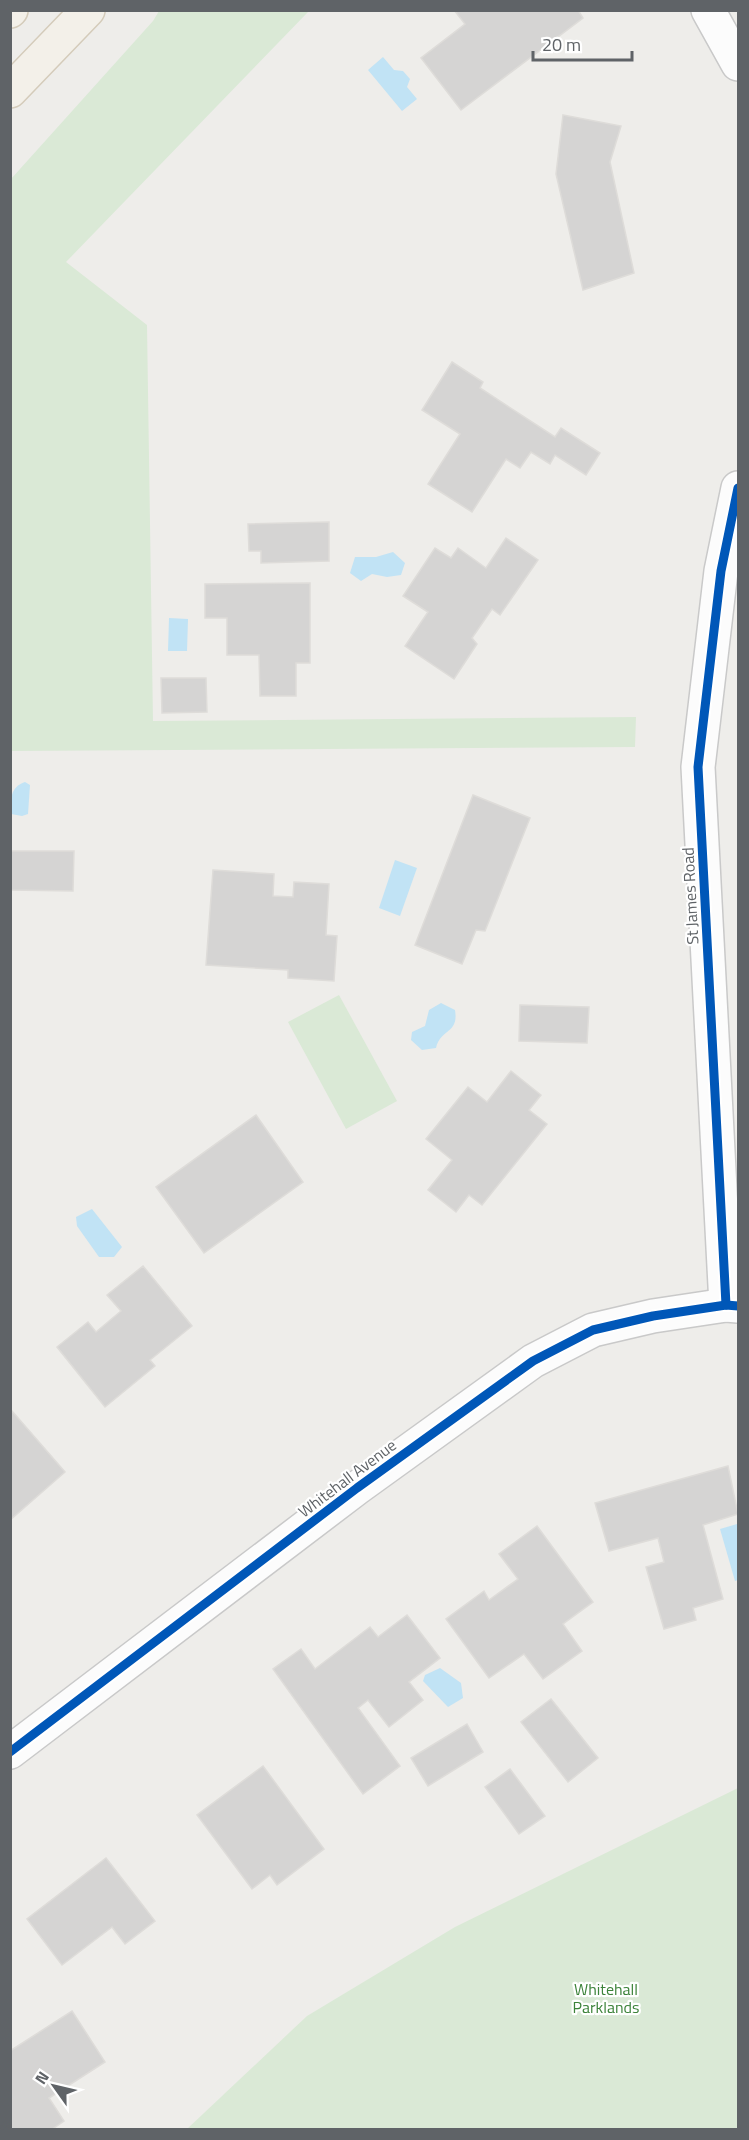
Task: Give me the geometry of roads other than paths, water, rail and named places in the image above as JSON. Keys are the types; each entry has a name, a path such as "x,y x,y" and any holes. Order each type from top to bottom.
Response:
{"main road":[{"path":"10,91 88,10"}],"street":[{"path":"708,10 738,64"},
{"name":"St James Road","path":"732,1306 698,767 721,571 738,488"},
{"name":"Whitehall Avenue","path":"10,1752 357,1488 533,1360 594,1330 653,1316 732,1306"}],"water":[{"path":"383,57 394,70 403,71 410,79 407,87 417,99 402,111 368,70"},
{"path":"393,552 405,563 401,575 387,577 372,574 361,581 350,573 355,557 376,557"},
{"path":"169,618 188,619 187,651 168,651"},
{"path":"25,782 30,785 28,814 22,816 11,814 11,799 14,791 16,787"},
{"path":"395,860 417,868 400,916 379,908"},
{"path":"441,1003 455,1010 454,1023 438,1042 436,1048 422,1050 411,1040 412,1032 425,1026 429,1010"},
{"path":"92,1209 122,1247 114,1257 99,1257 77,1226 76,1217"},
{"path":"737,1524 738,1580 735,1581 720,1529"},
{"path":"440,1668 461,1683 463,1698 448,1707 423,1681 425,1675"}],"park label":[{"name":"Whitehall Parklands","path":"606,1998"}]}
